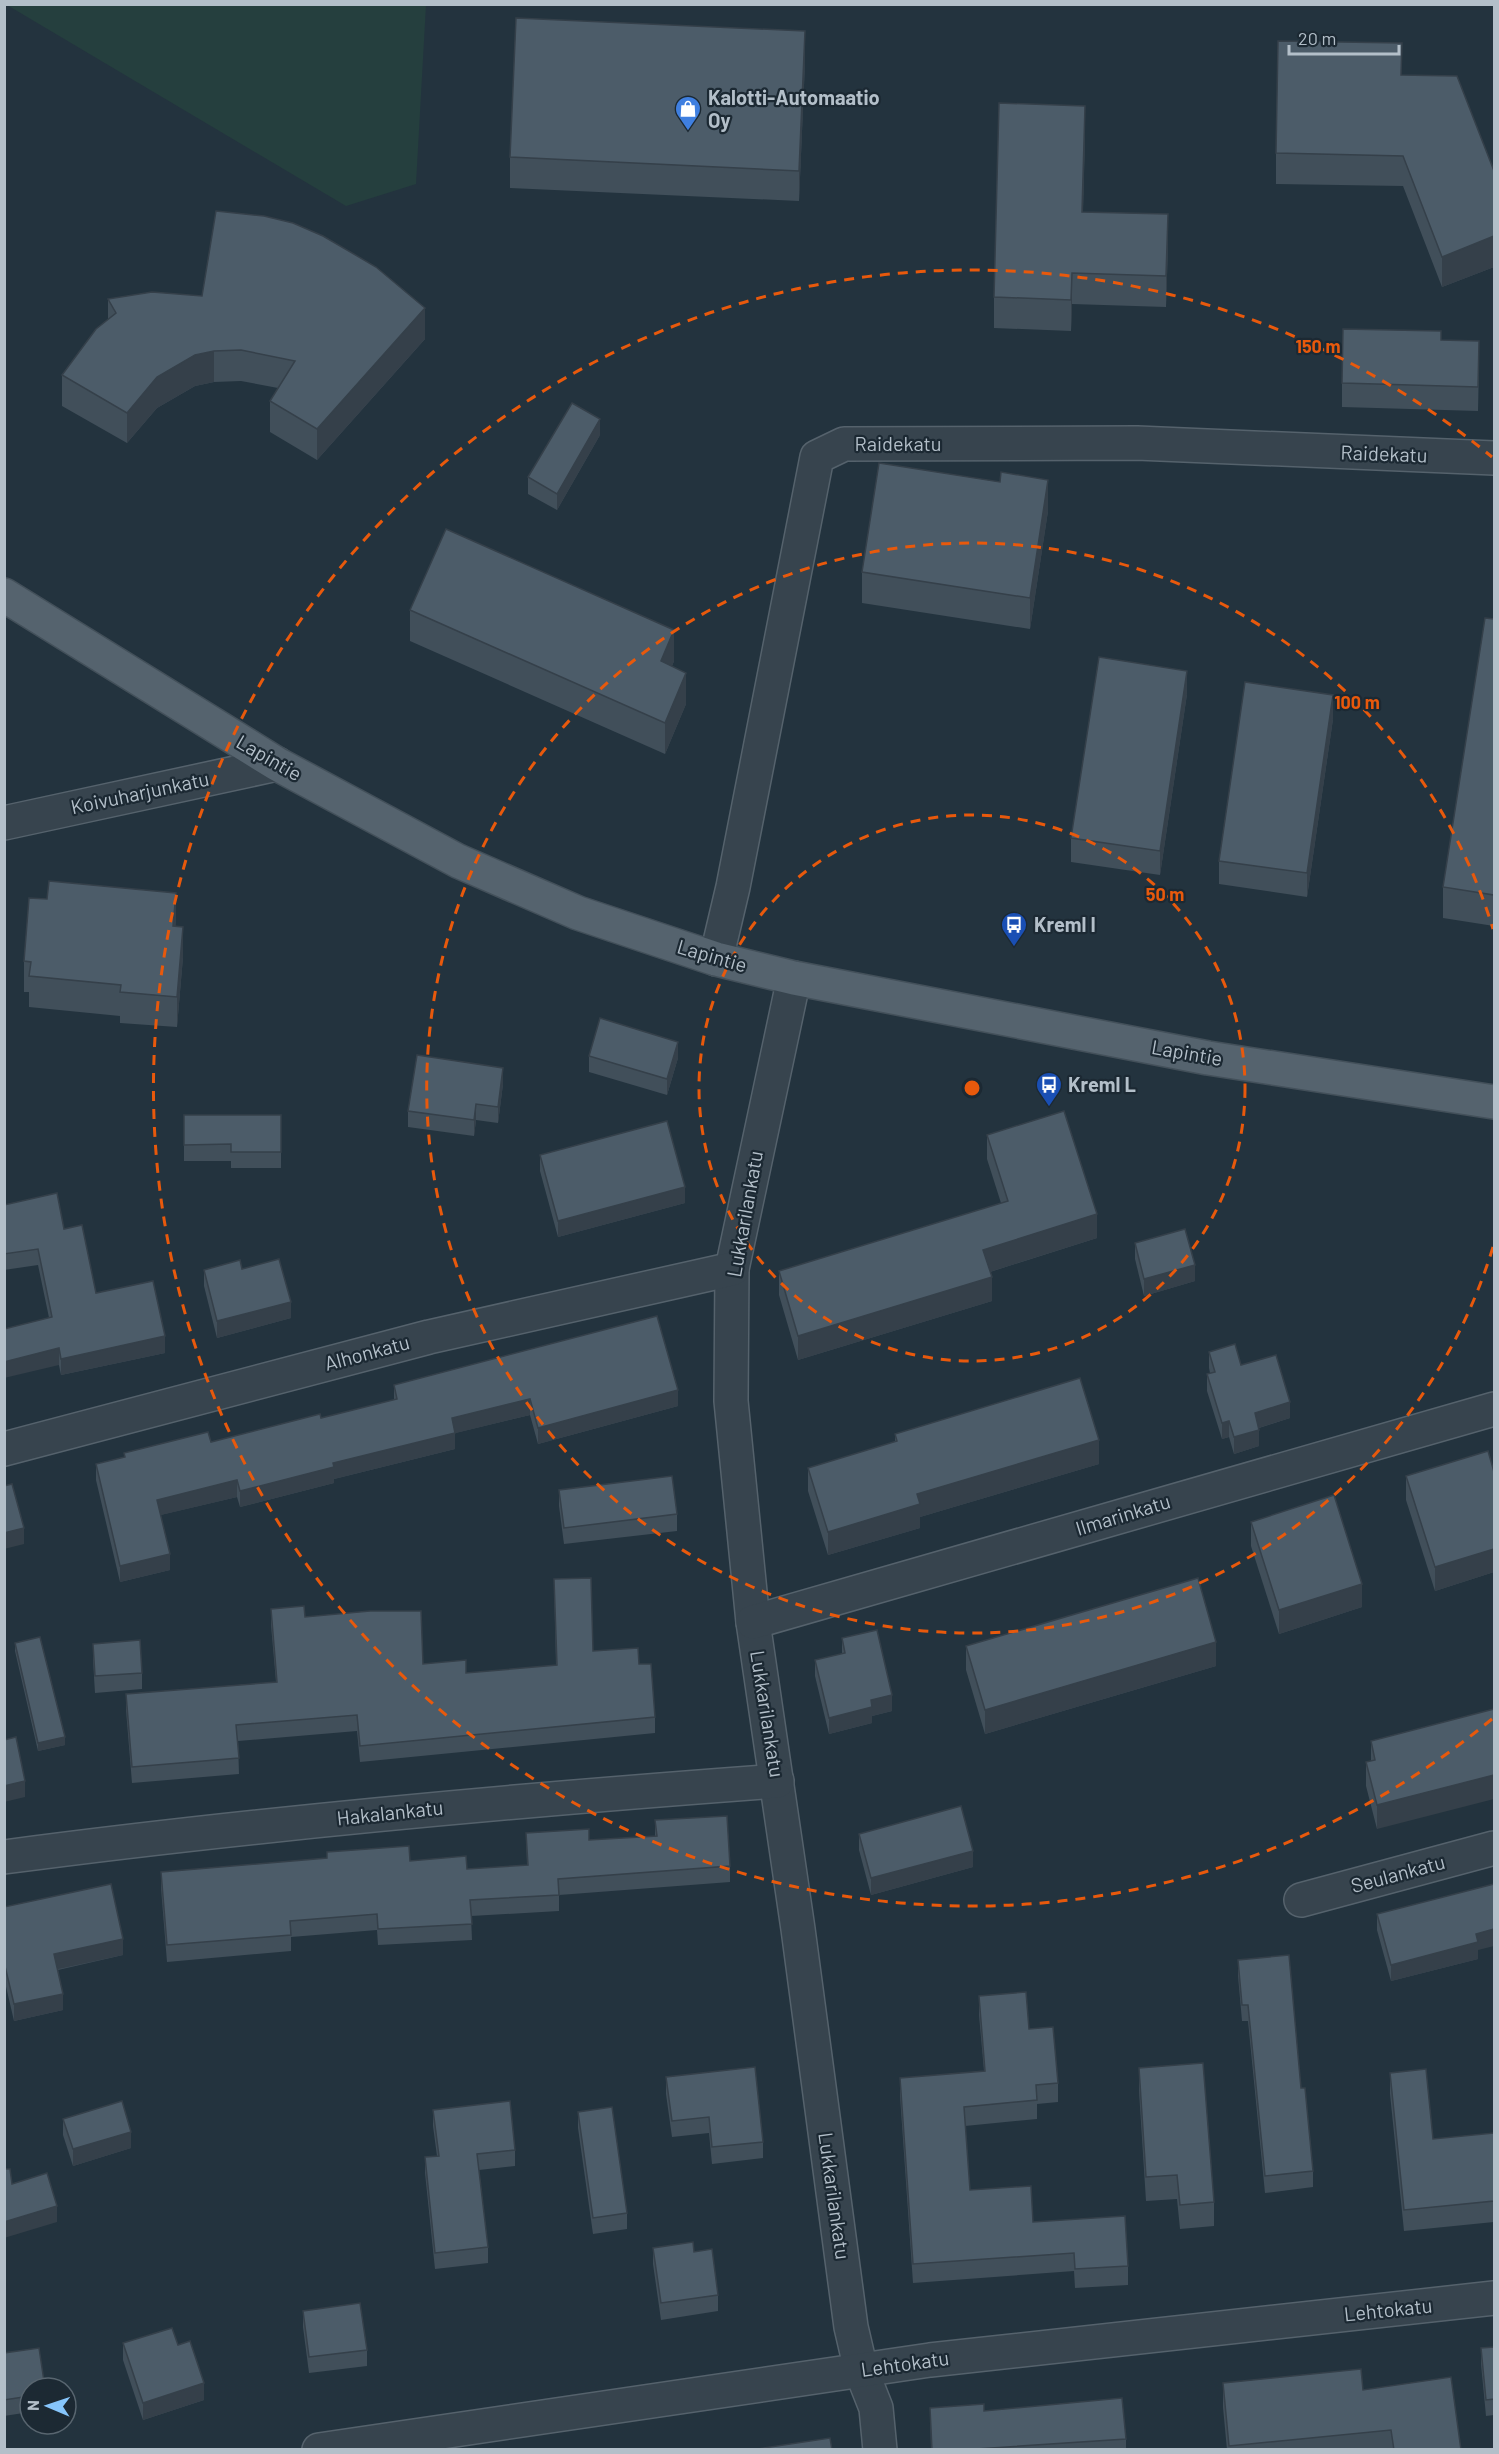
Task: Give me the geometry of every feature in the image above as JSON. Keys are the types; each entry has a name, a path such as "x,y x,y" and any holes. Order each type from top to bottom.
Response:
{"main road":[{"name":"Lapintie","path":"4,595 277,764 469,866 578,913 716,959 794,978 1208,1058 1494,1102"}],"street":[{"name":"Raidekatu","path":"716,959 734,887 817,457 844,444 1137,443 1494,458"},
{"name":"Koivuharjunkatu","path":"4,823 277,764"},
{"name":"Lukkarilankatu","path":"794,978 732,1269 731,1401 753,1622 777,1781 851,2327 861,2370 876,2408 880,2450"},
{"name":"Alhonkatu","path":"4,1449 429,1337 732,1269"},
{"name":"Ilmarinkatu","path":"753,1622 1494,1409"},
{"name":"Hakalankatu","path":"4,1857 128,1840 413,1810 578,1794 777,1781"},
{"name":"Seulankatu","path":"1301,1899 1494,1848"},
{"name":"Lehtokatu","path":"319,2450 941,2358 1494,2298"}],"green space":[{"path":"7,5 426,5 416,184 346,206"}],"building":[{"path":"516,18 805,31 799,171 510,157"},
{"path":"1278,41 1402,43 1401,75 1457,76 1494,171 1494,236 1442,257 1403,156 1276,153"},
{"path":"999,103 1085,106 1082,212 1168,214 1166,276 1072,273 1071,300 994,297"},
{"path":"216,211 264,216 293,223 323,236 376,267 425,308 317,429 270,401 295,361 241,350 214,351 195,355 157,377 127,413 62,375 96,329 116,313 108,299 152,292 202,296"},
{"path":"1343,329 1441,331 1441,340 1479,341 1478,387 1342,383"},
{"path":"572,403 600,419 557,494 528,477"},
{"path":"879,463 1000,482 1001,472 1048,480 1030,598 862,572"},
{"path":"446,529 674,630 661,661 686,673 665,723 410,610"},
{"path":"1485,618 1494,619 1494,895 1443,887"},
{"path":"1099,657 1187,671 1160,851 1071,838"},
{"path":"1245,682 1333,695 1307,873 1219,861"},
{"path":"49,881 176,893 173,926 183,927 177,997 120,992 121,985 29,976 31,962 24,961 29,898 47,899"},
{"path":"600,1018 678,1042 667,1079 589,1056"},
{"path":"417,1055 503,1068 498,1107 476,1104 474,1120 408,1111"},
{"path":"1064,1111 1097,1214 983,1250 992,1277 798,1336 779,1271 1008,1201 987,1135"},
{"path":"184,1115 281,1115 281,1152 231,1152 231,1144 184,1145"},
{"path":"667,1121 685,1187 558,1221 540,1155"},
{"path":"57,1193 64,1229 82,1225 96,1293 153,1281 165,1336 61,1359 59,1348 4,1362 4,1329 52,1317 38,1249 4,1254 4,1205"},
{"path":"1185,1229 1195,1265 1144,1279 1135,1243"},
{"path":"279,1259 291,1302 217,1321 204,1270 240,1260 242,1269"},
{"path":"657,1316 678,1390 538,1428 530,1399 452,1418 455,1433 333,1463 334,1467 240,1491 237,1480 157,1500 170,1554 120,1566 96,1464 125,1457 124,1453 208,1432 211,1442 320,1414 321,1418 397,1399 394,1385"},
{"path":"1235,1344 1241,1365 1276,1355 1290,1402 1255,1413 1259,1430 1234,1437 1229,1421 1222,1423 1207,1374 1215,1372 1209,1352"},
{"path":"1080,1378 1099,1440 917,1494 920,1504 828,1532 808,1468 897,1441 895,1434"},
{"path":"1488,1451 1494,1472 1494,1549 1435,1567 1406,1476"},
{"path":"672,1476 677,1514 564,1528 559,1490"},
{"path":"12,1484 24,1528 4,1533 4,1486"},
{"path":"1334,1495 1362,1584 1279,1610 1251,1522"},
{"path":"591,1578 593,1651 638,1648 639,1664 651,1664 655,1717 360,1746 357,1715 236,1725 239,1758 132,1767 126,1694 277,1682 271,1609 304,1606 305,1617 370,1611 421,1611 423,1664 466,1660 466,1673 557,1665 554,1579"},
{"path":"1198,1578 1216,1642 985,1710 966,1646"},
{"path":"877,1630 892,1695 871,1700 872,1707 829,1718 815,1660 845,1653 842,1638"},
{"path":"40,1637 65,1737 38,1743 15,1643"},
{"path":"140,1640 142,1673 95,1676 93,1644"},
{"path":"1494,1709 1494,1775 1377,1805 1366,1762 1375,1760 1371,1741"},
{"path":"16,1737 25,1781 4,1786 4,1740"},
{"path":"961,1806 973,1851 871,1878 859,1834"},
{"path":"727,1816 730,1866 558,1879 559,1895 470,1900 472,1924 378,1929 377,1914 290,1921 291,1935 167,1945 161,1872 327,1858 327,1852 409,1846 410,1861 466,1856 467,1869 528,1865 526,1833 589,1829 589,1840 657,1836 655,1820"},
{"path":"111,1884 123,1939 54,1954 63,1994 14,2004 4,1962 4,1907"},
{"path":"1494,1884 1494,1929 1476,1934 1478,1942 1391,1965 1377,1914"},
{"path":"1289,1955 1301,2088 1305,2088 1313,2171 1265,2176 1248,2005 1242,2005 1238,1960"},
{"path":"1026,1992 1029,2029 1053,2027 1058,2083 1036,2085 1037,2100 964,2107 970,2190 1031,2186 1033,2222 1125,2216 1128,2266 1075,2269 1074,2253 913,2264 900,2078 985,2071 979,1996"},
{"path":"1203,2063 1214,2202 1180,2205 1177,2175 1146,2177 1139,2068"},
{"path":"755,2067 763,2142 712,2147 709,2117 672,2121 666,2077"},
{"path":"1426,2069 1433,2139 1494,2133 1494,2201 1404,2210 1390,2073"},
{"path":"122,2101 131,2132 73,2149 63,2119"},
{"path":"510,2101 515,2150 477,2154 488,2247 435,2253 425,2157 439,2156 433,2110"},
{"path":"612,2107 627,2213 593,2218 578,2112"},
{"path":"4,2169 10,2169 12,2184 47,2173 57,2206 4,2222"},
{"path":"693,2242 694,2252 712,2249 718,2295 661,2303 653,2248"},
{"path":"360,2303 367,2350 309,2357 303,2311"},
{"path":"172,2328 178,2345 190,2341 204,2383 143,2403 123,2343"},
{"path":"1494,2347 1494,2399 1486,2400 1481,2348"},
{"path":"39,2348 43,2376 18,2376 18,2398 4,2400 4,2353"},
{"path":"1361,2369 1363,2390 1451,2377 1461,2450 1394,2450 1391,2430 1229,2446 1223,2383"},
{"path":"1122,2398 1126,2439 932,2450 930,2408 984,2404 984,2411"},
{"path":"830,2438 832,2450 751,2450"}],"place":[{"name":"Kalotti-Automaatio Oy","path":"688,132"},
{"name":"Kreml I","path":"1014,948"},
{"name":"Kreml L","path":"1049,1108"}]}
